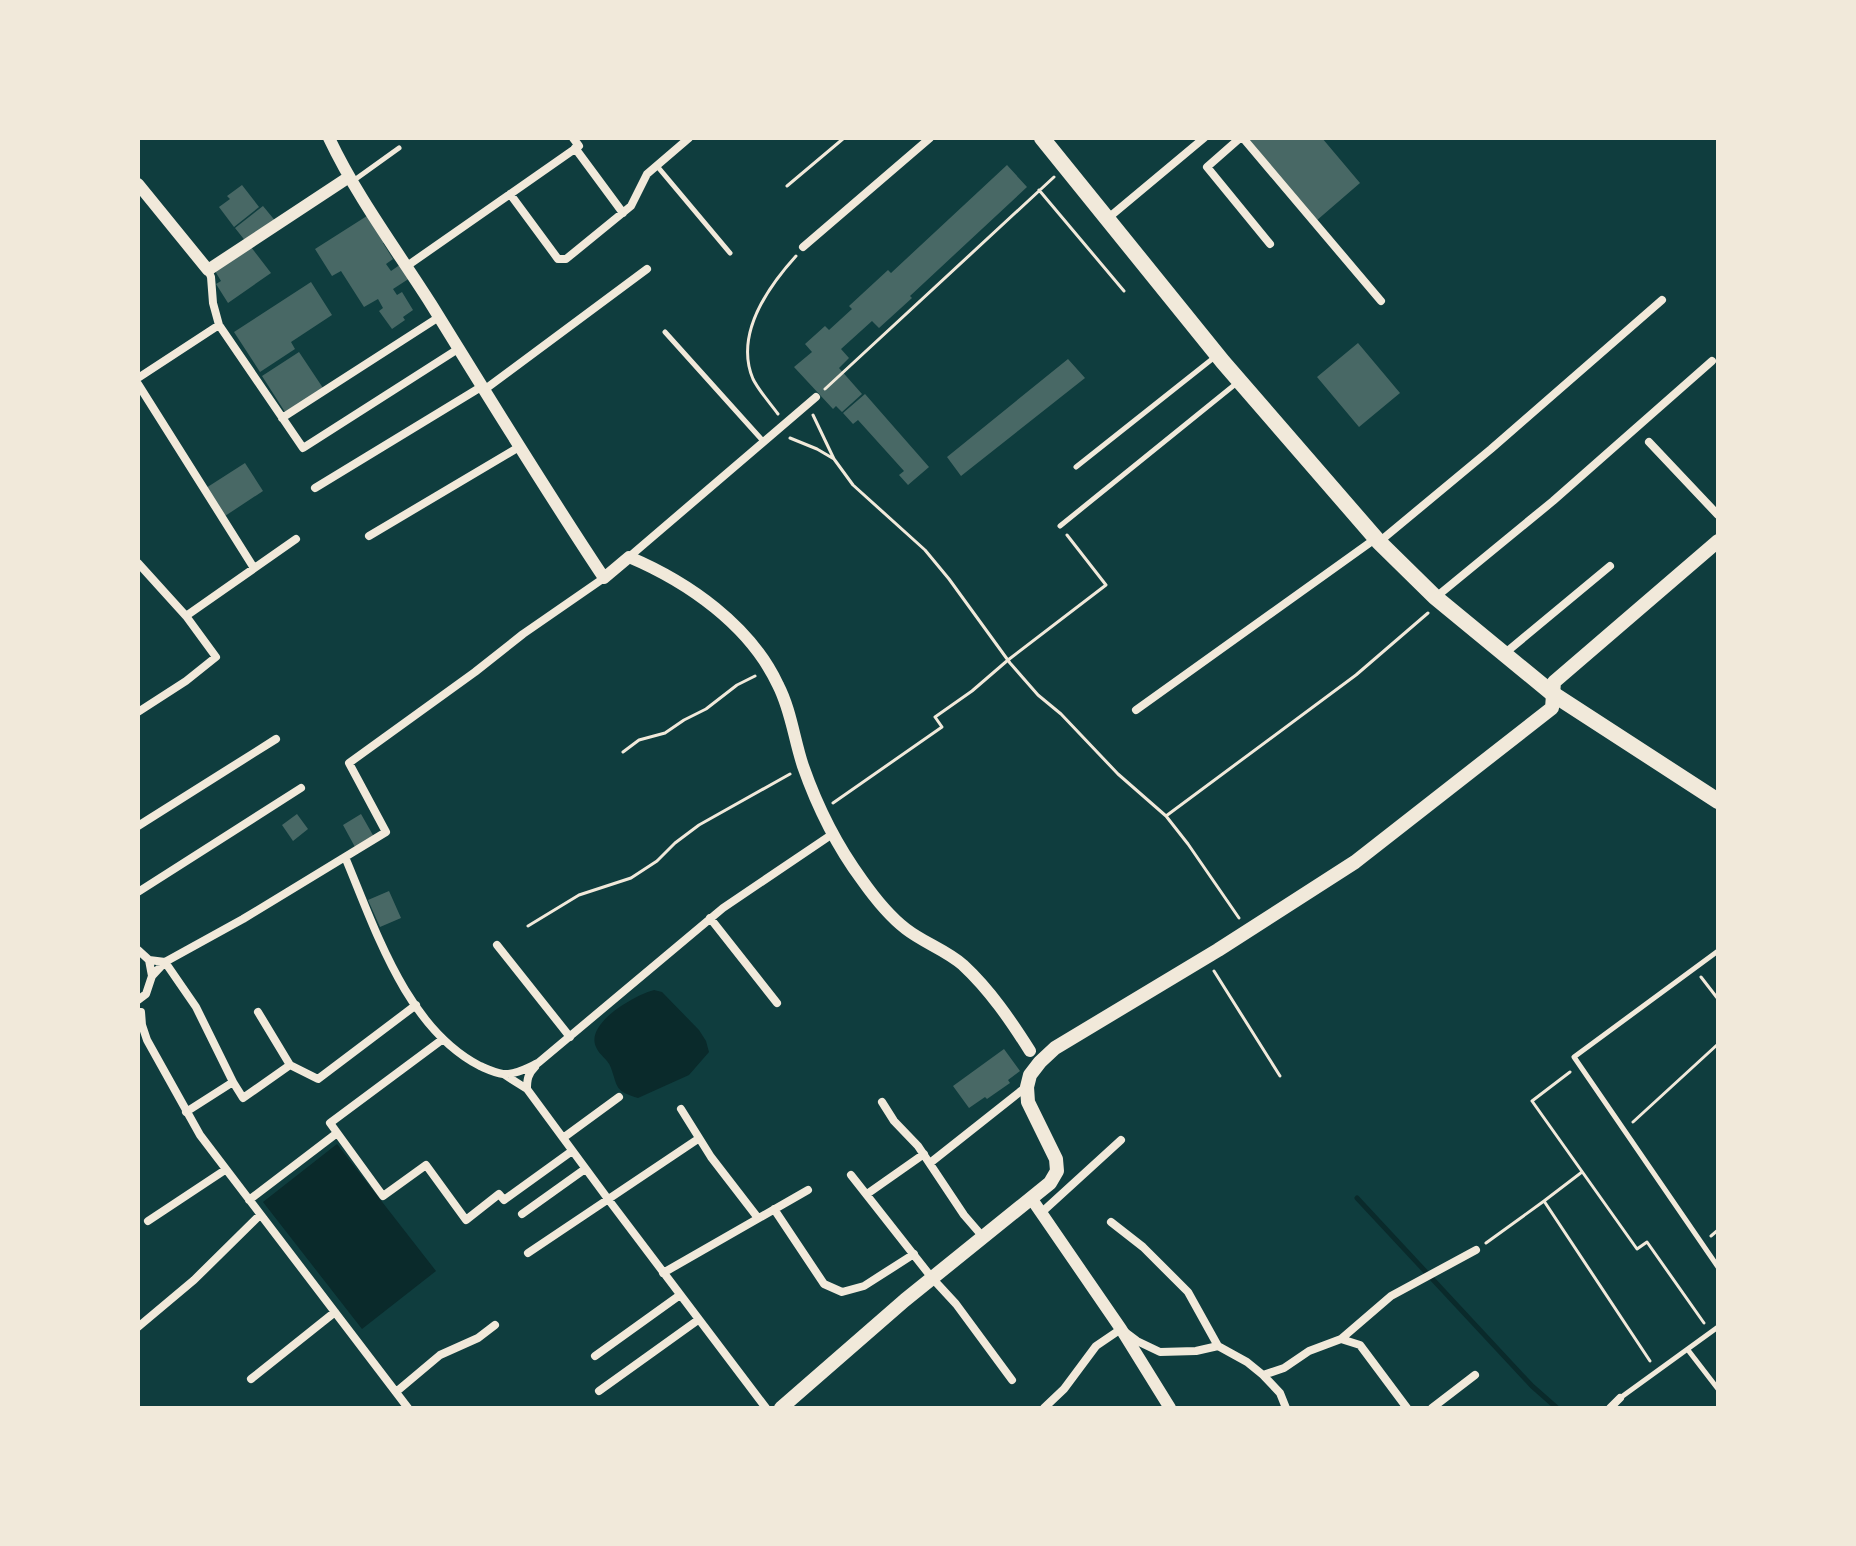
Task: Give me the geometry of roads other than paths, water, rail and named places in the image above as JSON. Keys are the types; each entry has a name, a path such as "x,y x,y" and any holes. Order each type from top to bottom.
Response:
{"main road":[{"path":"1042,138 1239,382 1377,541 1438,600 1553,694 1718,801"},
{"path":"781,1408 932,1278 1050,1183 1057,1171 1056,1159 1028,1102 1028,1081 1055,1048 1205,958 1355,862 1446,793 1552,708 1554,682 1718,541"}],"street":[{"path":"329,138 350,180 604,578"},
{"path":"407,266 579,146 573,138"},
{"path":"510,194 558,259 566,259 631,206 647,174 689,138"},
{"path":"803,247 930,138"},
{"path":"1270,244 1207,167 1242,138 1381,301"},
{"path":"1106,219 1202,139"},
{"path":"575,148 623,213"},
{"path":"208,270 350,180"},
{"path":"138,184 208,270 219,325 303,448 458,349"},
{"path":"315,488 482,388 647,269"},
{"path":"1136,710 1377,541 1491,449 1662,300"},
{"path":"282,418 439,317"},
{"path":"219,325 138,381 254,568"},
{"path":"1438,600 1712,361"},
{"path":"408,1408 225,1170 186,1112 142,1025 140,1010 152,976 165,962 243,919 386,832 349,763 604,578 816,397"},
{"path":"1649,442 1718,515"},
{"path":"369,536 519,447"},
{"path":"186,616 296,539"},
{"path":"629,557 676,581 717,609 741,633 778,684 804,767 822,810 862,881 908,931 962,964 989,992 1030,1051 1028,1081 930,1163"},
{"path":"138,563 186,616 216,657 138,712"},
{"path":"1504,655 1610,566"},
{"path":"138,826 276,739"},
{"path":"138,892 301,788"},
{"path":"527,1089 530,1072 538,1063 710,918 834,833"},
{"path":"345,857 392,964 416,1005 443,1039 469,1060 527,1089 766,1408"},
{"path":"710,918 777,1003"},
{"path":"497,945 570,1037"},
{"path":"138,950 149,960 165,962 196,1007 243,1098 290,1065"},
{"path":"149,960 152,976"},
{"path":"138,1000 146,994"},
{"path":"258,1012 290,1065 318,1079 416,1005"},
{"path":"443,1039 330,1123 383,1196 426,1165 466,1220 499,1194 504,1200 572,1151"},
{"path":"1030,1051 1055,1048"},
{"path":"504,1075 521,1072 538,1063"},
{"path":"186,1112 233,1082"},
{"path":"563,1138 619,1097"},
{"path":"882,1102 894,1121 924,1154 964,1215 983,1237"},
{"path":"681,1109 698,1139 758,1218"},
{"path":"249,1200 337,1133"},
{"path":"528,1253 698,1139"},
{"path":"1041,1213 1121,1140"},
{"path":"867,1194 924,1154"},
{"path":"522,1214 585,1169"},
{"path":"148,1221 225,1170"},
{"path":"851,1175 963,1313 1012,1380"},
{"path":"663,1273 808,1190"},
{"path":"1031,1198 1121,1329 1170,1408"},
{"path":"774,1209 824,1284 842,1292 864,1286 914,1254"},
{"path":"138,1327 194,1280 260,1215"},
{"path":"1111,1222 1143,1247 1188,1292 1218,1346 1263,1375 1280,1393 1286,1408"},
{"path":"1263,1375 1284,1368 1309,1351 1341,1339 1391,1296 1476,1250"},
{"path":"595,1356 680,1295"},
{"path":"251,1379 335,1312"},
{"path":"599,1391 698,1320"},
{"path":"396,1392 440,1355 478,1338 495,1325"},
{"path":"1121,1329 1160,1352 1196,1351 1218,1346"},
{"path":"1044,1408 1080,1370 1096,1346 1121,1329"},
{"path":"1341,1339 1360,1345 1407,1408"},
{"path":"1432,1408 1475,1375"},
{"path":"1610,1408 1620,1398"}],"lane":[{"path":"350,180 399,148"},
{"path":"656,166 730,253"},
{"path":"665,332 767,440"},
{"path":"1076,467 1217,355"},
{"path":"1060,526 1239,382"},
{"path":"1718,951 1574,1057 1718,1267"},
{"path":"1620,1398 1718,1327"},
{"path":"1688,1350 1718,1389"}],"water":[{"path":"654,990 662,992 699,1030 709,1052 689,1075 638,1098 618,1088 610,1065 596,1047 595,1038 598,1029 614,1011"},
{"path":"337,1144 436,1271 362,1329 263,1202"}],"waterway":[{"path":"1357,1198 1532,1386 1557,1408"}]}
